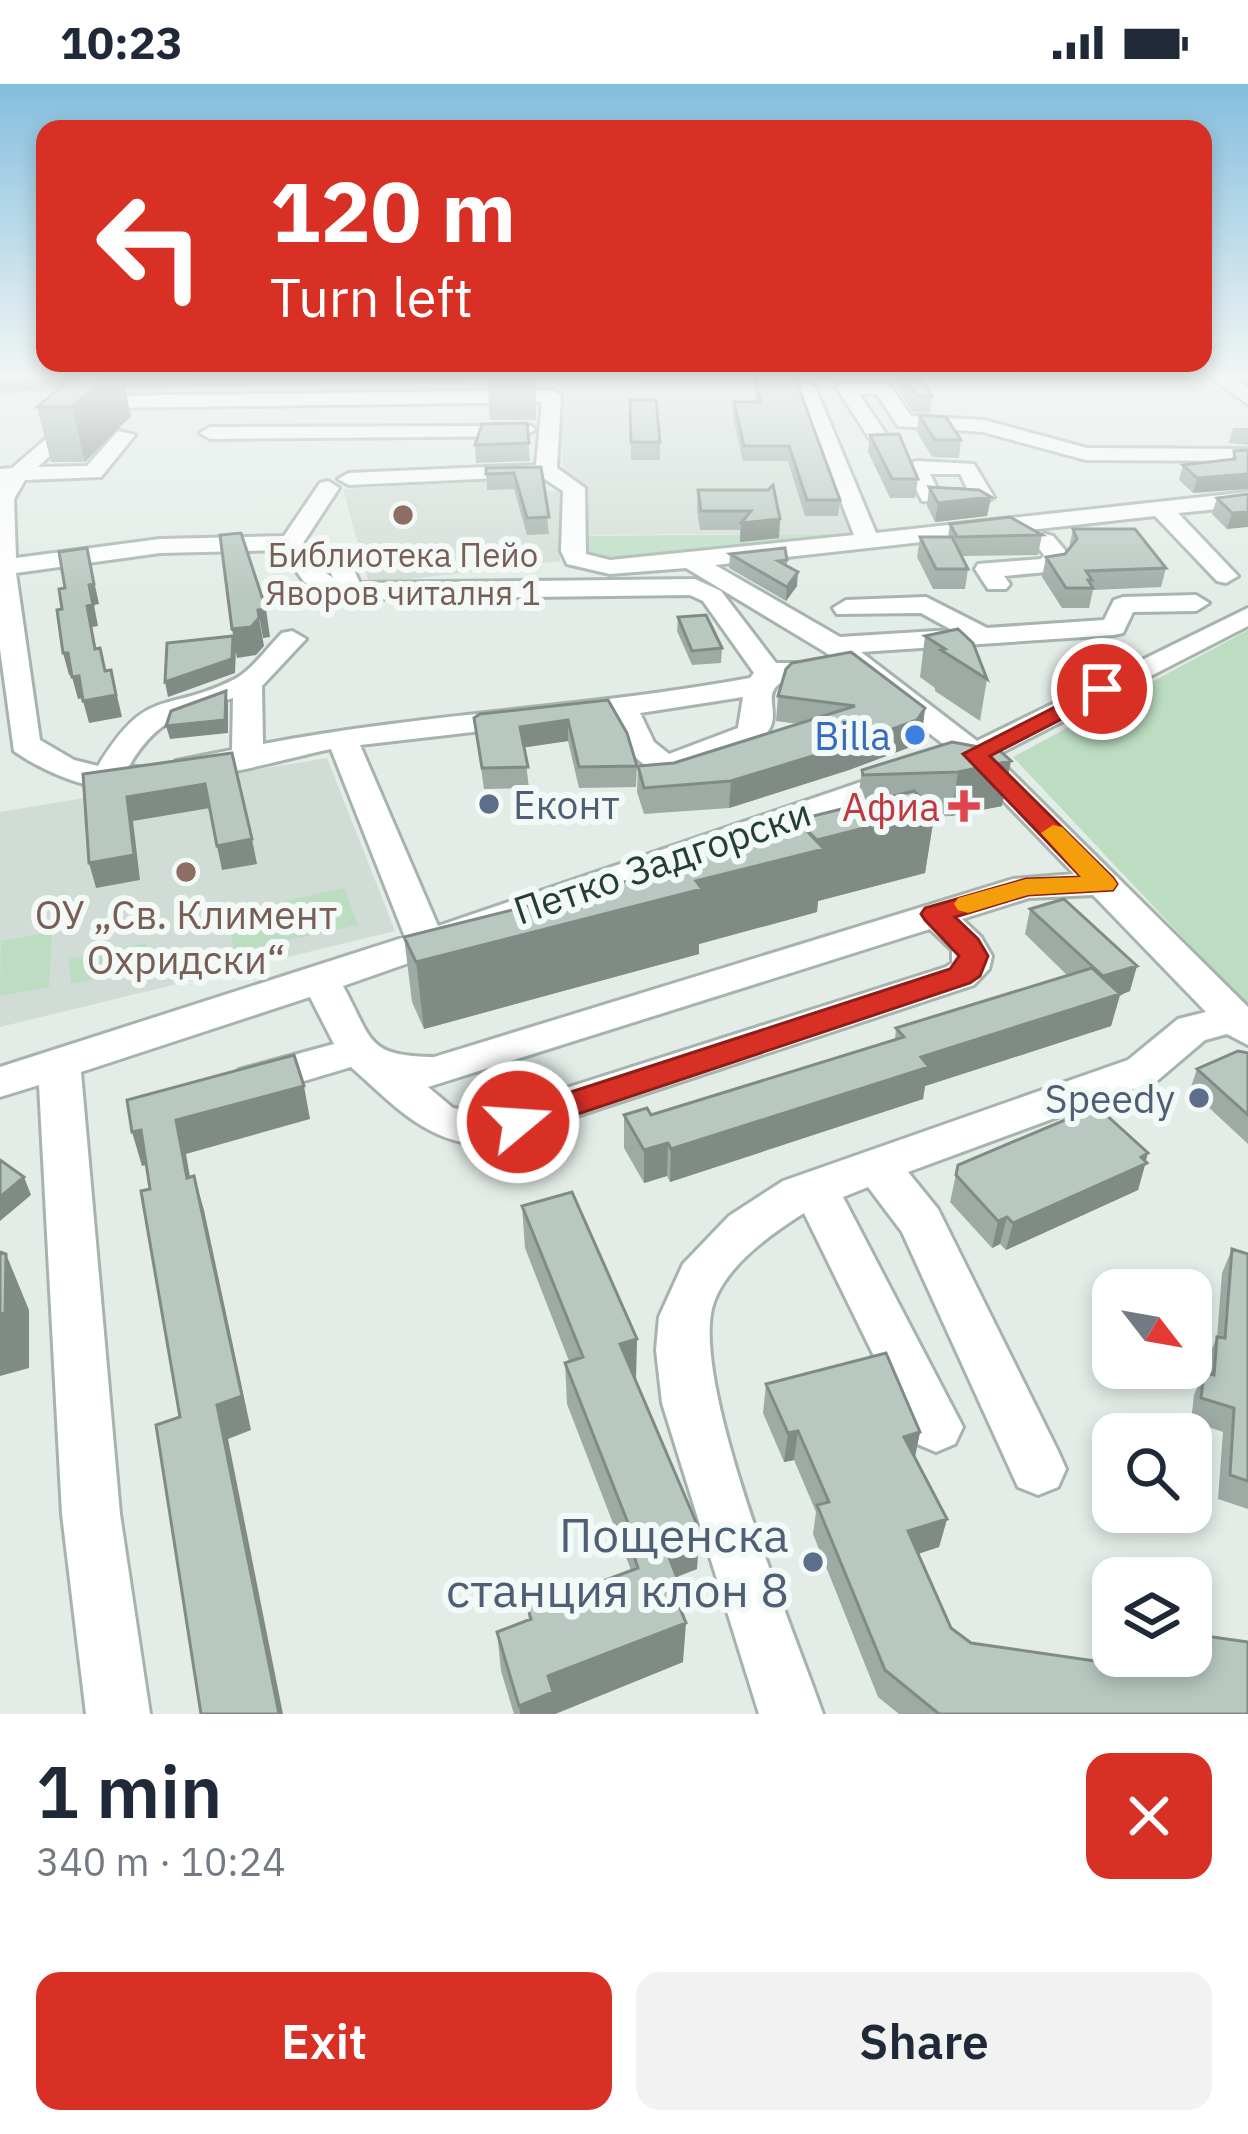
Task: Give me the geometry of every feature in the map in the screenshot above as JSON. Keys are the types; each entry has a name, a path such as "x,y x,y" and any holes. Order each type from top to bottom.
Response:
{"street":[{"path":"36,450 9,474 3,499 7,619 25,744 74,773 106,779 247,759 342,738 622,706 765,679 843,652 1114,627 1123,605 1196,603"},
{"path":"9,474 93,472 112,450"},
{"path":"546,471 548,450"},
{"path":"831,450 867,539"},
{"path":"1067,450 1248,454"},
{"path":"1244,499 1205,478 1248,468"},
{"path":"295,551 339,483 546,471 574,488 573,550 583,563 610,567 1021,524 1169,518 1226,576"},
{"path":"983,497 1045,541 1057,555 1048,566 987,568 997,584"},
{"path":"1045,541 1244,499"},
{"path":"3,571 160,546 295,551"},
{"path":"295,551 305,575 316,584 351,591 694,587 712,596 765,679 749,734 671,764 659,763 645,753 622,706"},
{"path":"690,560 843,652 975,754 1241,1025"},
{"path":"847,608 926,605 984,638"},
{"name":"Петко Задгорски","path":"0,1082 320,979 975,754 1248,616"},
{"path":"106,779 133,733 160,712 248,684 292,639"},
{"path":"247,759 248,684"},
{"path":"342,738 426,942"},
{"path":"221,1090 372,1061 435,1072 1026,887 1103,884"},
{"path":"320,979 372,1061 438,1118 463,1129 518,1122 960,976 970,969 974,956 935,914"},
{"path":"791,1714 689,1403 681,1359 685,1313 709,1270 765,1212 815,1188 1143,1070 1192,1029 1241,1025"},
{"path":"0,1062 58,1064 92,1514 118,1714"},
{"path":"878,1166 921,1222 1038,1469"},
{"path":"815,1188 935,1427"}],"shaded area":[{"path":"562,450 819,450 832,459 860,533 583,535 585,486 563,477"},
{"path":"519,480 520,492 560,491 560,561 369,584 343,489"},
{"name":"ОУ „Св. Климент Охридски“","path":"327,758 395,931 0,1027 0,812"}],"green space":[{"path":"897,533 614,557 614,564 584,555 577,536"},
{"path":"1248,630 1248,1007 1013,757"},
{"path":"344,888 358,925 235,952 226,914"},
{"path":"52,932 49,987 0,996 1,941"},
{"path":"146,943 150,967 71,984 69,959"}],"building":[{"path":"790,450 822,450 840,500 807,500"},
{"path":"878,450 906,450 918,479 892,479"},
{"path":"1248,450 1248,474 1197,478 1183,465 1235,459 1234,451"},
{"path":"541,467 549,517 527,518 514,473 486,474 486,468"},
{"path":"773,485 780,519 741,523 751,511 701,511 698,490 768,490"},
{"path":"929,487 979,490 991,497 938,503"},
{"path":"1248,494 1248,512 1232,513 1217,498"},
{"path":"1010,517 1042,535 957,537 950,524"},
{"path":"1073,529 1135,529 1166,568 1086,571 1093,588 1066,588 1046,557 1065,554 1077,539"},
{"path":"241,533 266,609 258,610 259,618 251,627 232,629 220,535"},
{"path":"920,537 952,537 968,569 936,569"},
{"path":"87,548 94,584 89,585 93,605 87,606 95,649 100,648 105,671 111,670 116,695 83,701 79,676 72,677 68,653 63,653 57,610 62,609 59,589 65,588 59,552"},
{"path":"785,548 787,560 778,561 798,572 787,587 730,554"},
{"path":"706,615 722,648 692,651 678,617"},
{"path":"958,629 973,643 987,679 925,636"},
{"path":"233,636 232,659 165,682 167,643"},
{"path":"851,652 925,708 917,720 731,781 644,788 638,766 674,763 855,706 778,696 792,663"},
{"path":"226,691 225,720 166,726 171,711"},
{"path":"608,700 627,733 637,766 579,767 568,720 520,727 528,767 482,768 474,718 480,714"},
{"path":"952,742 1000,751 1011,761 958,772 863,775 862,770"},
{"path":"232,753 252,839 217,846 205,784 127,797 134,855 89,863 83,774"},
{"path":"914,791 935,810 817,840 797,820"},
{"path":"804,828 824,849 696,881 702,889 416,962 404,937 684,867 678,859"},
{"path":"1064,899 1137,966 1103,976 1030,909"},
{"path":"1092,968 1120,994 921,1057 929,1067 671,1149 668,1143 644,1150 624,1115 647,1108 651,1115 904,1037 896,1028"},
{"path":"1238,1051 1248,1053 1248,1115 1197,1069"},
{"path":"294,1055 304,1086 176,1120 187,1178 194,1176 242,1396 217,1405 279,1714 201,1714 156,1425 180,1417 141,1191 150,1189 141,1130 132,1132 127,1100"},
{"path":"1091,1109 1103,1112 1148,1153 1141,1157 1147,1163 1013,1223 1007,1217 998,1221 956,1175 958,1165"},
{"path":"0,1160 24,1177 0,1197"},
{"path":"572,1192 637,1339 620,1344 699,1529 663,1542 681,1588 673,1591 686,1623 548,1676 553,1692 519,1706 497,1632 531,1619 528,1609 638,1568 633,1553 639,1551 565,1363 583,1357 522,1206"},
{"path":"1232,1249 1248,1254 1248,1481 1230,1475 1234,1408 1201,1398 1202,1389 1212,1389 1217,1337 1225,1338"},
{"path":"0,1252 6,1254 5,1313 0,1314"},
{"path":"886,1353 920,1432 904,1437 947,1519 908,1531 951,1628 971,1643 1092,1661 1092,1677 1212,1677 1212,1637 1248,1642 1248,1714 939,1714 885,1670 817,1505 829,1502 798,1431 788,1433 766,1384"}],"slow traffic":[{"path":"968,904 1026,887 1103,884 1053,833"}],"place":[{"name":"Библиотека Пейо Яворов читалня 1","path":"403,515"},
{"name":"Billa","path":"915,735"},
{"name":"Еконт","path":"489,804"},
{"name":"Афиа","path":"964,806"},
{"name":"ОУ „Св. Климент Охридски“","path":"186,872"},
{"name":"Speedy","path":"1199,1098"},
{"name":"Пощенска станция клон 8","path":"813,1562"}],"route":[{"path":"518,1122 960,976 970,969 974,956 935,914 1026,887 1103,884 975,754 1102,689"}]}
